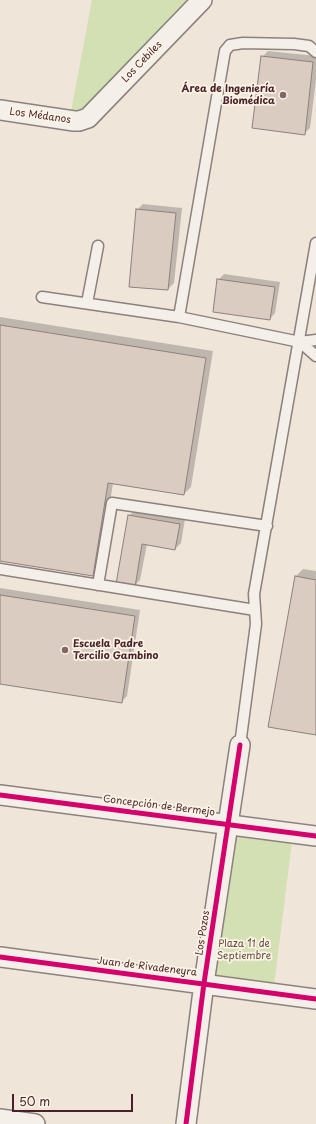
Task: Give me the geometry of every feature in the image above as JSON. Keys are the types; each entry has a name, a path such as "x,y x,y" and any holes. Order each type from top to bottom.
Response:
{"street":[{"name":"Los Cebiles","path":"79,121 88,118 202,0"},
{"name":"Los Médanos","path":"0,110 79,121"},
{"name":"Los Pozos","path":"186,1124 204,983 240,745"},
{"name":"Concepción de Bermejo","path":"0,795 316,836"},
{"name":"Juan de Rivadeneyra","path":"0,956 316,998"},
{"path":"0,1120 35,1124"}],"lane":[{"path":"179,317 225,51 230,45 243,43 294,44 308,46 316,52"},
{"path":"240,745 256,624 254,594 300,342 316,243"},
{"path":"87,303 98,246"},
{"path":"42,297 179,317 300,342 316,340"},
{"path":"300,342 316,356"},
{"path":"98,585 112,502 267,526"},
{"path":"0,569 255,610"}],"green space":[{"path":"92,0 191,0 85,108 71,112"},
{"name":"Plaza 11 de Septiembre","path":"229,824 293,833 273,993 204,983"}],"building":[{"name":"Área de Ingeniería Biomédica","path":"261,56 313,62 305,135 252,128"},
{"path":"136,209 176,213 168,290 129,287"},
{"path":"217,279 275,287 270,320 213,312"},
{"path":"0,325 206,358 184,495 108,483 93,576 0,561"},
{"path":"128,515 180,524 175,550 142,544 135,587 116,584"},
{"path":"295,576 316,580 316,735 268,727"},
{"name":"Escuela Padre Tercilio Gambino","path":"0,595 135,616 122,703 0,684"}],"cycle path":[{"path":"186,1124 204,983 240,745"},
{"path":"0,795 316,836"},
{"path":"0,957 316,999"}],"place":[{"name":"Área de Ingeniería Biomédica","path":"283,95"},
{"name":"Escuela Padre Tercilio Gambino","path":"65,650"}]}
